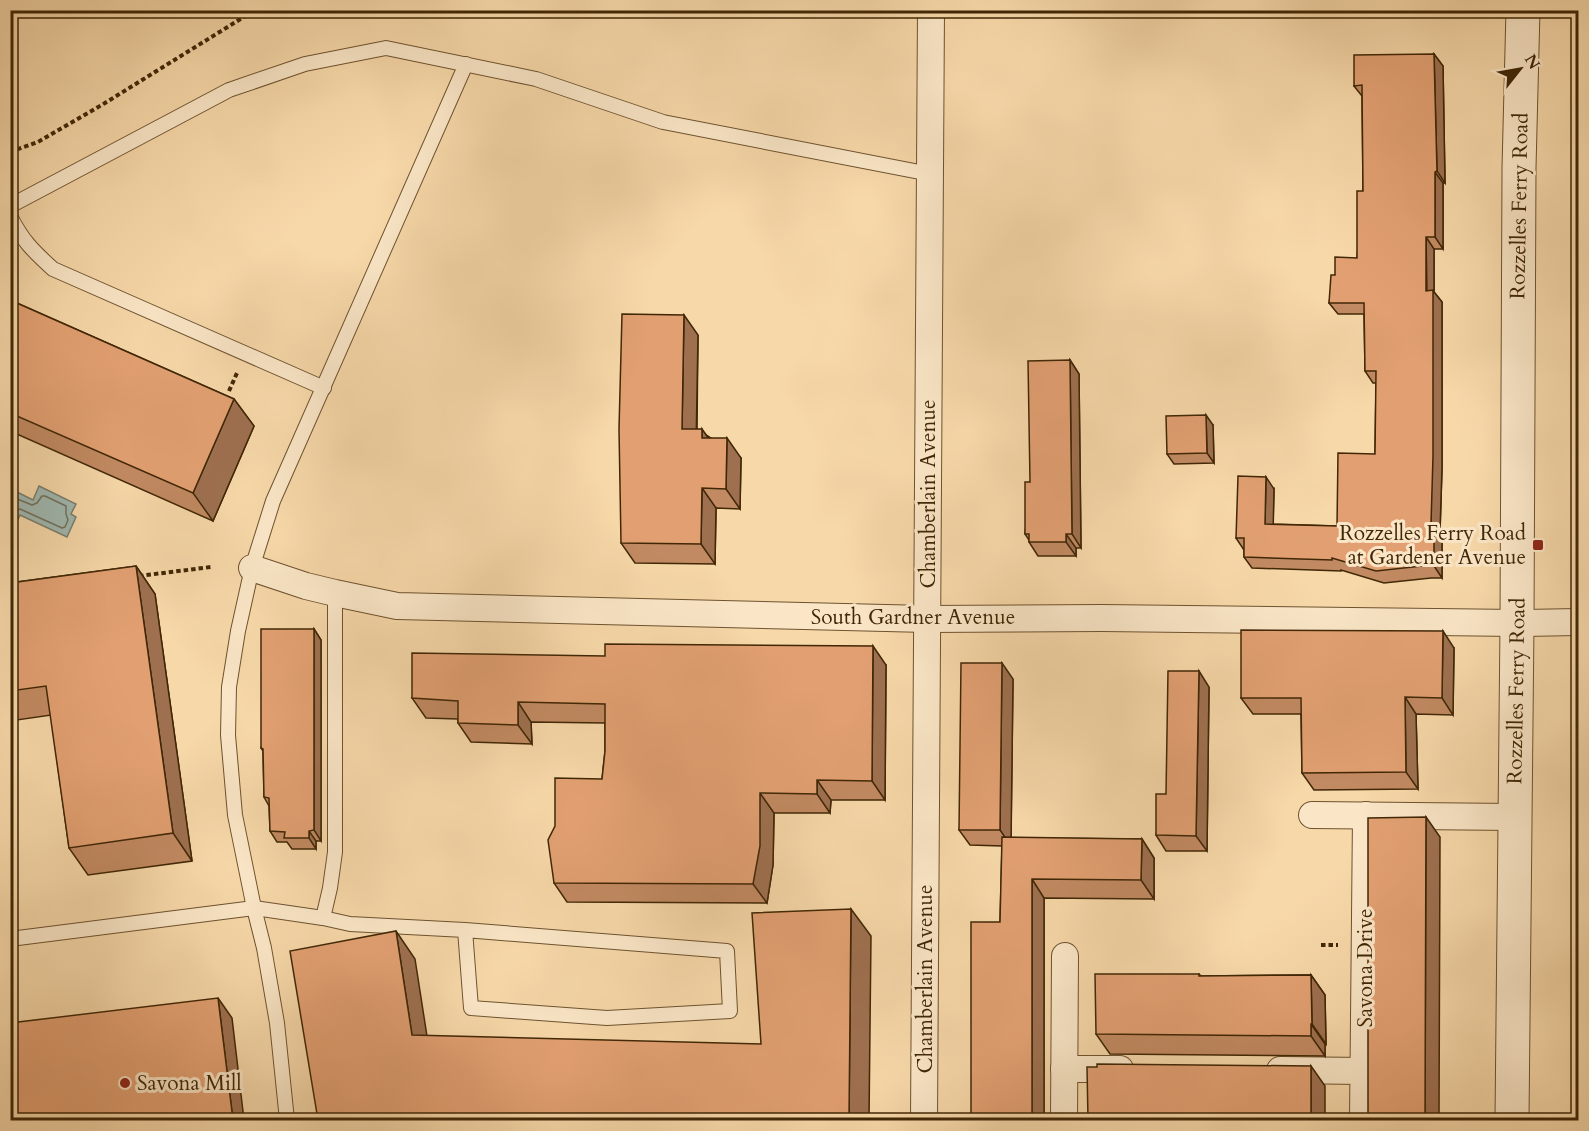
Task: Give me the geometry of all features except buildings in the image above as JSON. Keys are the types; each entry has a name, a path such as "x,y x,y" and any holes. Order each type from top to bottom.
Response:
{"street":[{"name":"Chamberlain Avenue","path":"924,1120 931,10"},
{"name":"Rozzelles Ferry Road","path":"1512,1120 1522,10"},
{"name":"South Gardner Avenue","path":"252,568 306,586 397,606 927,619 1113,618 1578,622"},
{"path":"1312,815 1514,817"},
{"name":"Savona Drive","path":"1363,1120 1366,815"},
{"path":"1064,1120 1065,956"},
{"path":"1064,1069 1141,1069"},
{"path":"1255,1070 1364,1071"}],"lane":[{"path":"10,206 229,90 305,64 386,48 536,79 663,122 930,174"},
{"path":"287,1120 275,1012 236,815 228,735 229,687 238,631 252,568 273,501 466,64"},
{"path":"10,216 20,236 53,269 324,388"},
{"path":"323,918 335,852 335,593"},
{"path":"10,939 254,908 350,924 465,930 727,951 730,1011 607,1018 471,1008 465,930"}],"path":[{"path":"10,152 38,142 105,104 255,10"},
{"path":"128,578 211,567"}],"water":[{"path":"39,486 76,504 71,514 76,517 67,537 20,515 11,535 11,489 33,500"}],"place":[{"name":"Rozzelles Ferry Road at Gardener Avenue","path":"1538,545"},
{"name":"Savona Mill","path":"125,1083"}]}
